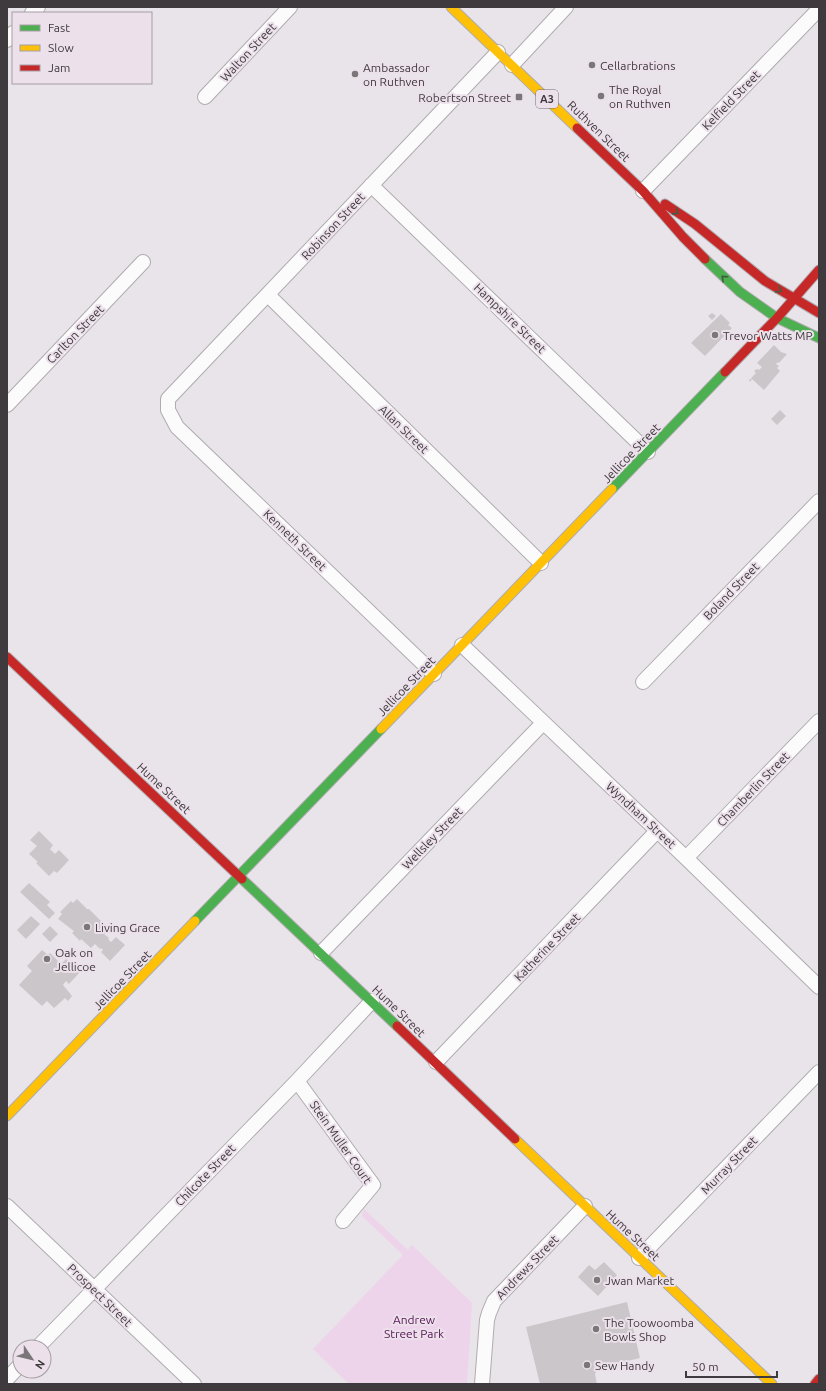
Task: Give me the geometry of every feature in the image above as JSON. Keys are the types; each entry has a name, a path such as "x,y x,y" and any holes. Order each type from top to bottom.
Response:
{"main road":[{"name":"Ruthven Street","path":"451,7 643,190 683,237 717,272 740,292 777,318 819,338"},
{"name":"Ruthven Street","path":"643,190 695,224 765,281 819,313"},
{"name":"Jellicoe Street","path":"7,1116 777,318 819,270"},
{"name":"Hume Street","path":"7,658 240,875 772,1384"},
{"path":"815,1384 819,1379"}],"street":[{"name":"Walton Street","path":"205,97 290,7"},
{"path":"512,65 566,7"},
{"name":"Kelfield Street","path":"643,190 819,9"},
{"name":"Robinson Street","path":"168,400 498,52"},
{"name":"Hampshire Street","path":"371,185 648,452"},
{"name":"Carlton Street","path":"7,405 143,262"},
{"name":"Allan Street","path":"268,296 541,563"},
{"name":"Kenneth Street","path":"168,400 168,410 177,427 434,674"},
{"name":"Boland Street","path":"643,682 819,501"},
{"name":"Wyndham Street","path":"462,645 819,987"},
{"name":"Chamberlin Street","path":"686,858 819,721"},
{"name":"Wellsley Street","path":"322,953 543,723"},
{"name":"Katherine Street","path":"436,1062 657,831"},
{"name":"Chilcote Street","path":"46,1339 297,1081 372,1001"},
{"name":"Murray Street","path":"639,1258 819,1072"},
{"name":"Stein Muller Court","path":"297,1081 373,1185 343,1221"},
{"name":"Prospect Street","path":"7,1206 194,1384"},
{"name":"Andrews Street","path":"482,1384 487,1320 494,1301 585,1206"}],"green space":[{"name":"Andrew Street Park","path":"364,1209 408,1250 412,1245 472,1303 467,1384 349,1384 313,1349 403,1255 362,1216"}],"building":[{"path":"712,313 716,316 712,320 708,316"},
{"path":"721,314 730,323 728,325 732,328 705,356 691,343"},
{"path":"774,345 781,352 787,354 779,363 778,362 776,364 779,366 777,368 780,371 764,390 751,378 756,373 754,371 757,369 759,370 762,367 757,363"},
{"path":"780,410 786,416 777,425 771,419"},
{"path":"39,831 53,845 50,849 55,854 59,850 69,860 57,873 54,871 49,876 36,863 38,862 29,854 37,846 30,840"},
{"path":"29,883 50,902 47,905 55,913 49,919 20,892"},
{"name":"Living Grace","path":"77,899 101,921 100,922 108,930 104,934 111,942 116,937 125,945 110,961 101,952 103,950 101,948 100,949 95,944 91,948 81,939 80,941 72,933 74,931 58,919 62,914 60,912 71,901 73,903"},
{"path":"31,916 40,924 26,939 17,930"},
{"path":"50,926 58,934 50,942 42,934"},
{"path":"42,950 48,955 50,953 61,964 66,959 80,972 69,984 66,981 63,985 72,996 68,1001 65,998 54,1008 47,1001 42,1006 19,985 32,971 27,966"},
{"name":"Jwan Market","path":"604,1262 617,1275 598,1296 578,1277 589,1265 595,1270"},
{"path":"627,1302 640,1358 598,1368 595,1374 597,1384 540,1384 526,1327"}],"traffic: fast":[{"path":"705,259 740,292 777,318 819,338"},
{"path":"612,489 725,372"},
{"path":"195,921 381,729"},
{"path":"242,879 397,1026"}],"traffic: slow":[{"path":"451,7 577,128"},
{"path":"381,729 612,489"},
{"path":"7,1116 195,921"},
{"path":"515,1139 772,1384"}],"traffic: jam":[{"path":"577,128 643,191 683,237 705,259"},
{"path":"665,204 695,224 765,281 819,313"},
{"path":"725,372 777,318 819,270"},
{"path":"7,657 242,879"},
{"path":"397,1026 515,1139"},
{"path":"815,1384 819,1379"}],"place":[{"name":"Cellarbrations","path":"592,65"},
{"name":"Ambassador on Ruthven","path":"355,74"},
{"name":"The Royal on Ruthven","path":"601,96"},
{"name":"Robertson Street","path":"519,97"},
{"name":"Trevor Watts MP","path":"715,335"},
{"name":"Living Grace","path":"87,927"},
{"name":"Oak on Jellicoe","path":"47,959"},
{"name":"Jwan Market","path":"597,1280"},
{"name":"The Toowoomba Bowls Shop","path":"596,1329"},
{"name":"Sew Handy","path":"587,1365"}]}
